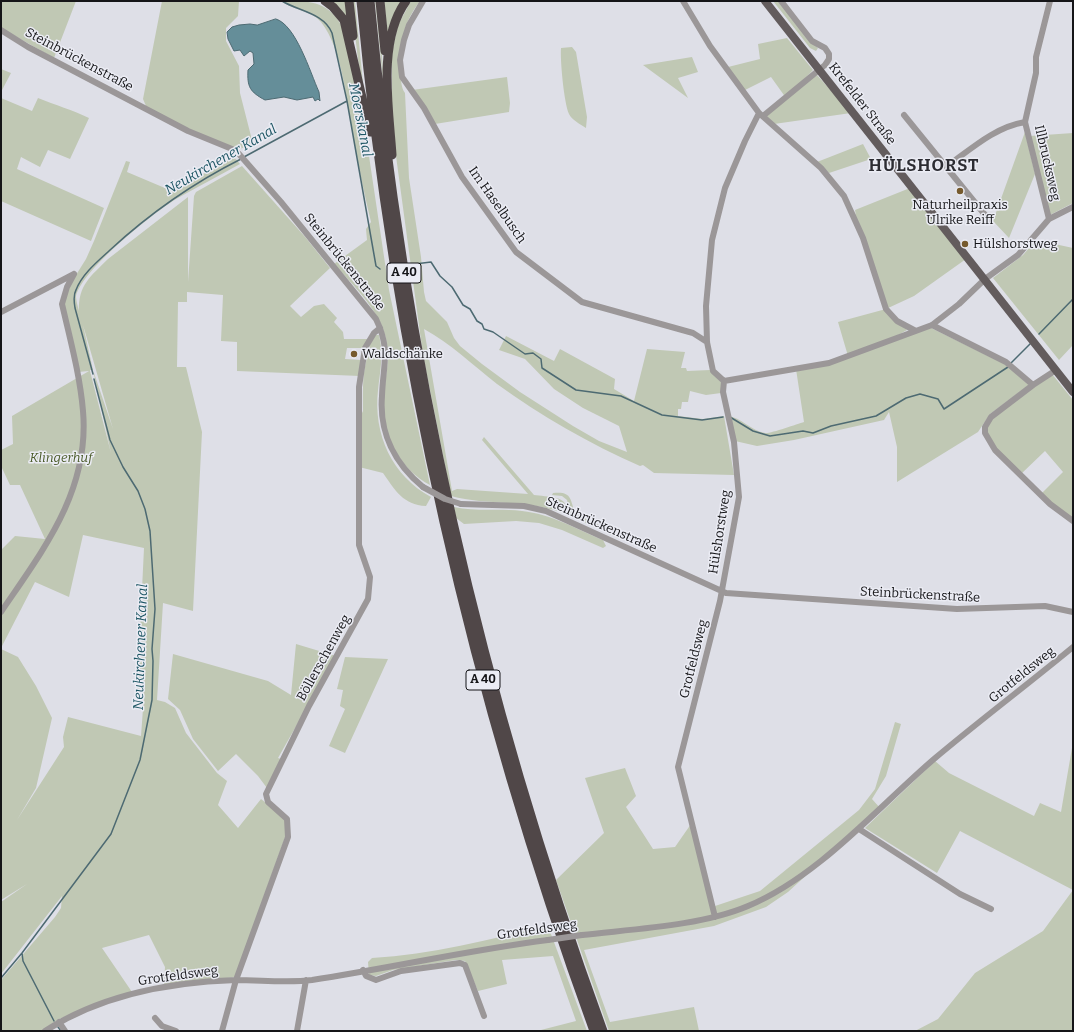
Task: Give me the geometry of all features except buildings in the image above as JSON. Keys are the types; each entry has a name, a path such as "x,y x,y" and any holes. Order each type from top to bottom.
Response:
{"highway":[{"path":"325,1 334,7 344,20 380,169"},
{"path":"349,1 364,105"},
{"name":"A 40","path":"361,1 380,169 415,388 457,580 492,716 526,832 594,1031"},
{"name":"A 40","path":"370,1 382,121 392,194 417,351 447,502 480,638 534,830 603,1031"},
{"path":"380,1 388,82 393,175 392,194"},
{"path":"388,82 390,39 397,16 406,1"}],"main road":[{"name":"Krefelder Straße","path":"765,1 1073,392"}],"street":[{"name":"Im Haselbusch","path":"423,1 412,18 404,40 400,60 402,77 424,108 462,177 516,252 582,302 694,332 707,342"},
{"path":"682,1 710,46 761,115 821,168 844,196 864,238 886,309 897,321 914,330"},
{"path":"781,1 812,41 826,48 829,54 829,59 820,69 761,115 745,141 725,188 712,240 706,306 707,342 713,371 724,381 829,363 914,330 932,325 959,304 985,279"},
{"name":"Illbrucksweg","path":"985,279 1018,255 1049,219 1025,122 1036,73 1036,57 1050,1"},
{"name":"Steinbrückenstraße","path":"1,30 28,47 188,131 232,149 239,154 360,297 376,319 386,351 382,396 382,415 385,433 397,460 408,473 423,487 445,499 461,504 524,506 546,511 580,525 721,592 957,609 1045,606 1073,612"},
{"path":"904,115 990,222"},
{"path":"946,167 992,134 1025,122"},
{"path":"1049,219 1073,207"},
{"path":"1,312 74,274 67,287 62,304 83,410 84,439 80,470 60,520 37,560 1,612"},
{"path":"932,325 1006,362 1033,385"},
{"name":"Böllerschenweg","path":"222,1031 236,980 288,837 287,819 268,802 266,794 303,718 368,599 370,577 359,545 359,387 365,348 374,332 380,328"},
{"path":"1056,370 1033,385 991,417 985,426 985,433 995,450 1050,504 1073,522"},
{"name":"Hülshorstweg","path":"721,592 739,497 734,442 723,392 724,381"},
{"name":"Grotfeldsweg","path":"715,917 678,767 721,592"},
{"name":"Grotfeldsweg","path":"45,1031 59,1022 108,1002 150,990 200,982 236,980 306,980 462,952 715,917 748,906 789,886 859,829 934,759 1073,647"},
{"path":"859,829 960,894 991,909"},
{"path":"363,970 366,976 376,980 402,971 460,962 465,965 484,1016"},
{"path":"297,1031 306,980"},
{"path":"155,1018 162,1026 176,1031"},
{"path":"59,1022 65,1031"}],"green space":[{"path":"1,1 76,1 54,58 1,28"},
{"path":"162,1 239,1 238,16 226,28 226,41 239,66 240,93 253,144 237,150 189,130 146,106 143,99"},
{"path":"281,1 309,2 324,7 331,12 343,28 366,136 389,290 430,485 410,471 402,461 390,440 386,428 383,404 388,352 382,325 364,297 334,264 367,240 366,229 371,222 359,168 339,61 328,34 321,22 307,12"},
{"path":"328,1 346,1 348,23"},
{"path":"351,1 355,1 364,94 359,68"},
{"path":"375,1 378,1 386,110"},
{"path":"384,1 403,1 388,39"},
{"path":"411,1 420,1 411,14 405,29 402,43 400,72 405,93 409,178 426,301 447,322 454,338 460,346 482,364 520,392 573,426 599,441 627,452 619,426 583,408 554,389 525,359 499,350 506,336 554,361 560,349 615,379 614,389 634,401 647,349 685,352 681,368 686,368 687,371 710,370 721,380 721,393 706,395 690,391 688,402 682,402 681,409 678,409 678,416 703,419 724,416 734,475 654,473 643,465 640,466 603,448 548,418 497,384 452,348 424,329 452,491 457,489 528,494 482,440 484,437 534,495 556,498 565,503 567,507 566,513 563,513 535,506 479,501 451,496 423,355 396,156 392,106 392,52 398,25"},
{"path":"773,1 778,1 810,41 818,48 816,51 810,48"},
{"path":"787,38 813,70 795,89 817,75 851,113 774,124 766,116 786,98 771,77 743,91 728,67 760,59 758,44"},
{"path":"572,47 576,52 587,117 586,128 570,116 564,91 561,48"},
{"path":"692,57 698,72 678,78 688,98 643,65"},
{"path":"1,69 11,73 1,92"},
{"path":"507,77 510,103 509,112 435,124 412,90"},
{"path":"1,98 32,111 38,98 77,112 89,118 70,159 48,150 40,167 21,157 17,169 104,208 91,241 1,201"},
{"path":"1025,132 1035,174 1009,238 993,221"},
{"path":"1073,133 1073,203 1050,215 1030,136"},
{"path":"863,144 871,159 829,173 817,162"},
{"name":"Klingerhuf","path":"234,157 240,164 165,206 104,257 81,285 76,296 79,311 79,302 83,288 91,276 108,259 188,197 188,282 194,196 196,192 242,166 306,238 330,268 290,306 301,317 314,306 324,304 337,318 334,322 343,332 344,339 369,339 365,348 347,348 345,359 362,360 360,376 237,371 237,342 221,341 223,295 187,292 187,302 178,302 177,367 186,367 202,432 193,611 163,603 157,700 165,702 175,708 186,733 217,773 227,781 218,805 238,828 261,799 284,817 288,829 235,977 164,986 165,967 149,935 102,948 132,992 59,1019 41,1031 1,1031 1,980 55,917 61,908 62,896 1,974 1,902 27,884 1,900 1,649 18,657 36,686 52,718 36,788 17,820 64,747 63,737 68,717 141,736 144,695 137,693 144,548 83,535 69,597 35,582 1,648 1,550 15,536 45,539 20,485 10,485 1,466 1,450 13,444 12,416 89,371 78,372 63,304 66,291 86,259 94,241 126,161 130,162 127,172 172,191","holes":["83,325 113,429 93,370","90,370 93,370 111,453 90,371"]},
{"path":"910,188 966,259 914,296 886,309 853,209 856,215 855,210"},
{"path":"1036,240 1073,248 1073,345 1059,360 993,278 1023,255"},
{"path":"886,309 907,330 893,338 931,328 1005,364 1029,385 990,414 978,432 897,482 897,447 889,412 884,420 794,440 757,446 735,441 728,416 737,419 755,430 765,433 804,422 796,369 848,356 838,322"},
{"path":"376,335 379,335 381,349 377,406 382,438 396,466 417,488 431,497 426,506 411,503 405,500 400,496 383,473 359,467 359,405 363,413 364,374 369,343"},
{"path":"1052,374 1073,400 1073,520 1040,495 1063,472 1045,451 1020,475 995,450 985,427 992,418"},
{"path":"553,493 564,493 567,495 571,500 575,513 617,534 618,538 573,517 570,513 567,500 562,496 552,495"},
{"path":"454,507 513,510 543,515 563,522 603,540 606,546 603,548 562,530 539,523 516,521 464,524 456,518"},
{"path":"296,644 336,656 278,758 281,759 267,788 258,776 236,754 218,771 193,739 180,710 168,699 173,654 268,681 291,695"},
{"path":"345,657 388,659 345,753 329,746 345,709 340,706 343,690 337,689"},
{"path":"895,722 901,724 886,776 872,799 880,808 788,892 766,907 714,926 584,950 610,1022 694,1007 699,1031 609,1031 556,880 604,833 585,778 625,768 636,796 626,807 653,849 675,847 691,824 712,907 760,891 859,810 875,789"},
{"path":"1073,742 1073,890 960,831 937,873 865,828 935,761 949,773 1034,816 1040,803 1061,812"},
{"path":"1073,890 1073,1031 915,1031 938,1019 975,973 1043,931"},
{"path":"548,926 587,1031 537,1031 576,1021 553,956 502,960 507,984 478,991 465,961 456,960 393,970 376,976 369,975 368,962 372,958 416,954 438,950"}],"water":[{"path":"276,19 290,30 302,50 319,92 320,101 318,99 315,101 313,97 297,100 284,97 265,100 250,88 248,81 248,70 254,64 253,53 250,51 244,56 240,50 234,51 228,39 227,32 232,27 239,25 257,25"}],"waterway":[{"name":"Moerskanal","path":"282,1 317,17 328,26 332,33 347,101 376,266 380,269"},
{"name":"Neukirchener Kanal","path":"244,157 347,101"},
{"name":"Neukirchener Kanal","path":"93,374 74,303 75,292 82,279 105,254 140,224 172,200 206,178 241,159"},
{"name":"Moerskanal","path":"415,264 431,262 440,276 452,287 463,305 470,309 477,321 482,324 484,329 493,332 525,354 533,353 541,359 542,368 576,390 621,396 662,415 702,420 723,417"},
{"name":"Moerskanal","path":"1039,334 1073,299"},
{"name":"Moerskanal","path":"1011,363 1031,343"},
{"name":"Moerskanal","path":"730,417 753,431 770,436 803,431 813,433 831,426 876,416 906,398 920,394 938,399 944,409 1008,367"},
{"name":"Neukirchener Kanal","path":"1,978 22,953 111,834 140,760 152,700 152,649 155,609 150,531 145,509 138,491 123,467 110,440 94,379"},
{"path":"22,953 23,961 54,1021"},
{"path":"58,1027 61,1031"}],"place":[{"name":"Naturheilpraxis Ulrike Reiff","path":"960,191"},
{"name":"Hülshorstweg","path":"965,244"},
{"name":"Waldschänke","path":"354,354"}],"district":[{"name":"HÜLSHORST","path":"924,166"}]}
